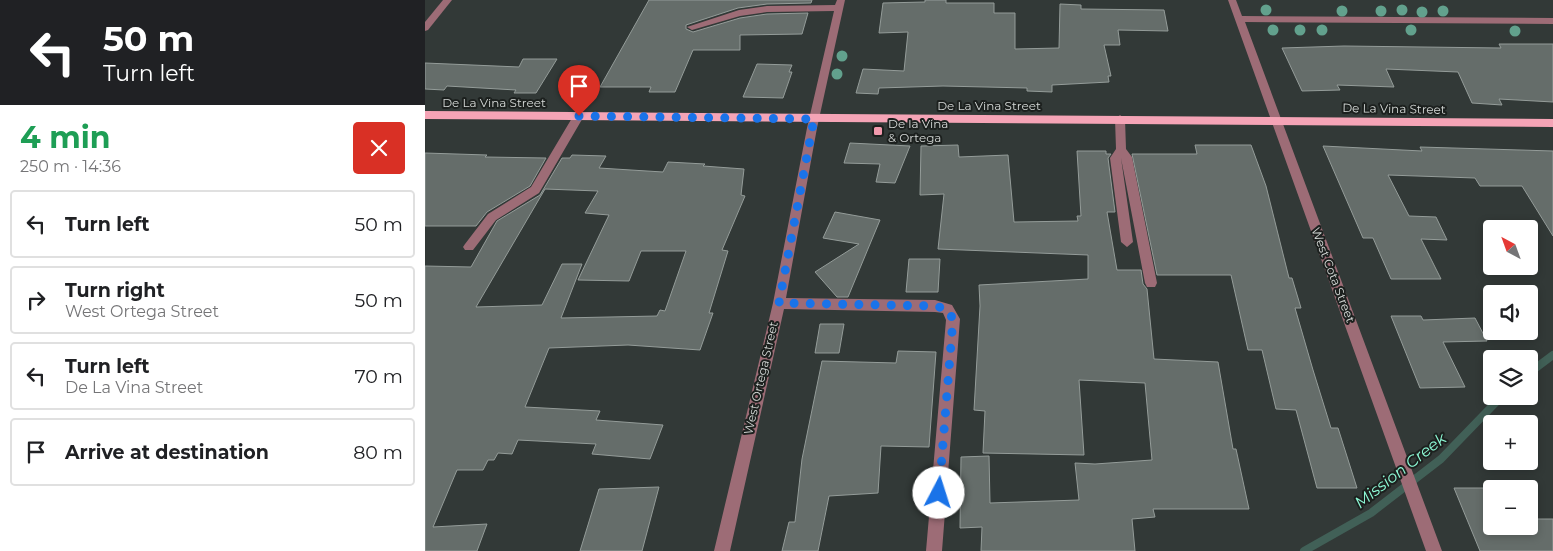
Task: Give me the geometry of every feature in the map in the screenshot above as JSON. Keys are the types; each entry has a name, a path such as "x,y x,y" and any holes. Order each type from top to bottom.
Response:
{"main road":[{"name":"De La Vina Street","path":"425,115 1553,123"}],"street":[{"path":"425,28 448,0"},
{"name":"West Cota Street","path":"1232,0 1398,447 1434,551"},
{"path":"692,27 739,13 840,4"},
{"name":"West Ortega Street","path":"722,551 779,303 814,119 840,4"},
{"path":"1239,19 1553,21"},
{"path":"469,247 492,217 535,190 579,116"},
{"path":"1120,119 1121,150 1115,158 1127,242"},
{"path":"1121,150 1127,156 1151,283"},
{"path":"779,303 935,306 947,309 953,319 935,551"}],"building":[{"path":"649,0 812,0 811,3 767,4 738,8 686,25 686,29 693,32 740,18 767,14 808,13 802,34 740,35 740,50 693,50 675,92 649,92 651,87 600,87"},
{"path":"925,0 946,0 946,3 994,3 994,13 1015,13 1015,49 1059,48 1060,4 1081,5 1081,9 1164,10 1168,31 1118,30 1120,45 1104,45 1111,76 1108,76 1109,82 1052,85 1052,92 1027,91 1027,88 943,86 879,88 878,94 856,93 863,69 904,71 908,32 879,33 883,3 925,2"},
{"path":"1499,44 1553,44 1553,102 1499,99 1502,105 1472,103 1458,72 1386,69 1394,87 1337,85 1340,90 1302,91 1282,48 1344,46 1501,48"},
{"path":"523,59 557,59 536,93 514,93 516,90 447,86 444,90 425,89 425,63 519,67"},
{"path":"757,64 792,65 789,72 792,72 783,98 743,97"},
{"path":"850,143 910,146 895,183 876,182 880,164 844,163"},
{"path":"958,145 959,157 1008,155 1014,222 1078,221 1077,216 1081,216 1077,151 1106,151 1106,154 1111,154 1108,158 1115,212 1107,212 1117,270 1141,270 1143,284 1147,289 1154,359 1218,362 1233,449 1236,449 1249,509 1153,509 1155,517 1132,519 1135,551 981,551 982,527 960,528 961,457 989,456 990,503 1079,500 1075,463 1095,464 1152,460 1145,383 1079,380 1084,455 983,453 985,411 974,410 980,306 979,285 1088,279 1088,255 938,249 944,194 920,195 921,146"},
{"path":"1195,145 1251,145 1266,186 1289,278 1292,278 1301,308 1295,308 1313,370 1331,428 1338,428 1357,488 1317,488 1296,410 1276,409 1262,350 1248,350 1231,275 1157,275 1132,154 1197,154"},
{"path":"1323,146 1422,151 1420,147 1553,151 1553,236 1522,186 1480,186 1475,178 1388,175 1409,216 1436,217 1447,240 1421,239 1441,279 1391,279 1373,238 1363,238"},
{"path":"425,153 487,155 485,157 546,158 530,186 487,212 476,226 425,226"},
{"path":"572,155 606,156 599,168 663,172 668,162 744,169 741,195 745,196 722,250 728,251 709,313 713,313 700,350 628,345 549,348 525,407 600,411 596,420 663,425 650,459 592,454 596,444 518,440 512,454 498,453 494,460 488,460 483,470 457,470 433,527 487,524 477,551 425,551 425,266 471,267 497,221 540,195 562,158 570,158","holes":["545,189 598,191 585,213 609,215 578,280 629,281 641,251 686,251 665,311 660,310 657,316 561,318 582,264 562,264 542,305 476,307"]},
{"path":"835,212 880,220 848,297 837,297 815,272 859,244 823,238"},
{"path":"909,259 940,259 938,292 906,292"},
{"path":"1391,316 1421,316 1423,320 1475,318 1483,333 1483,340 1487,341 1443,342 1465,387 1420,388"},
{"path":"820,324 844,324 839,353 815,353"},
{"path":"898,351 936,352 929,447 881,446 878,493 829,496 818,551 782,551 789,522 795,522 802,459 822,361 896,363"},
{"path":"659,487 642,551 580,551 599,489"},
{"path":"1454,488 1483,488 1483,535 1538,535 1538,519 1553,519 1553,551 1480,551"}],"waterway":[{"name":"Mission Creek","path":"1538,366 1553,355"},
{"name":"Mission Creek","path":"1304,551 1371,513 1441,459 1493,405"}],"place":[{"name":"De la Vina & Ortega","path":"878,131"}],"route":[{"path":"579,116 814,119 779,303 935,306 947,309 953,319 939,493"}]}
